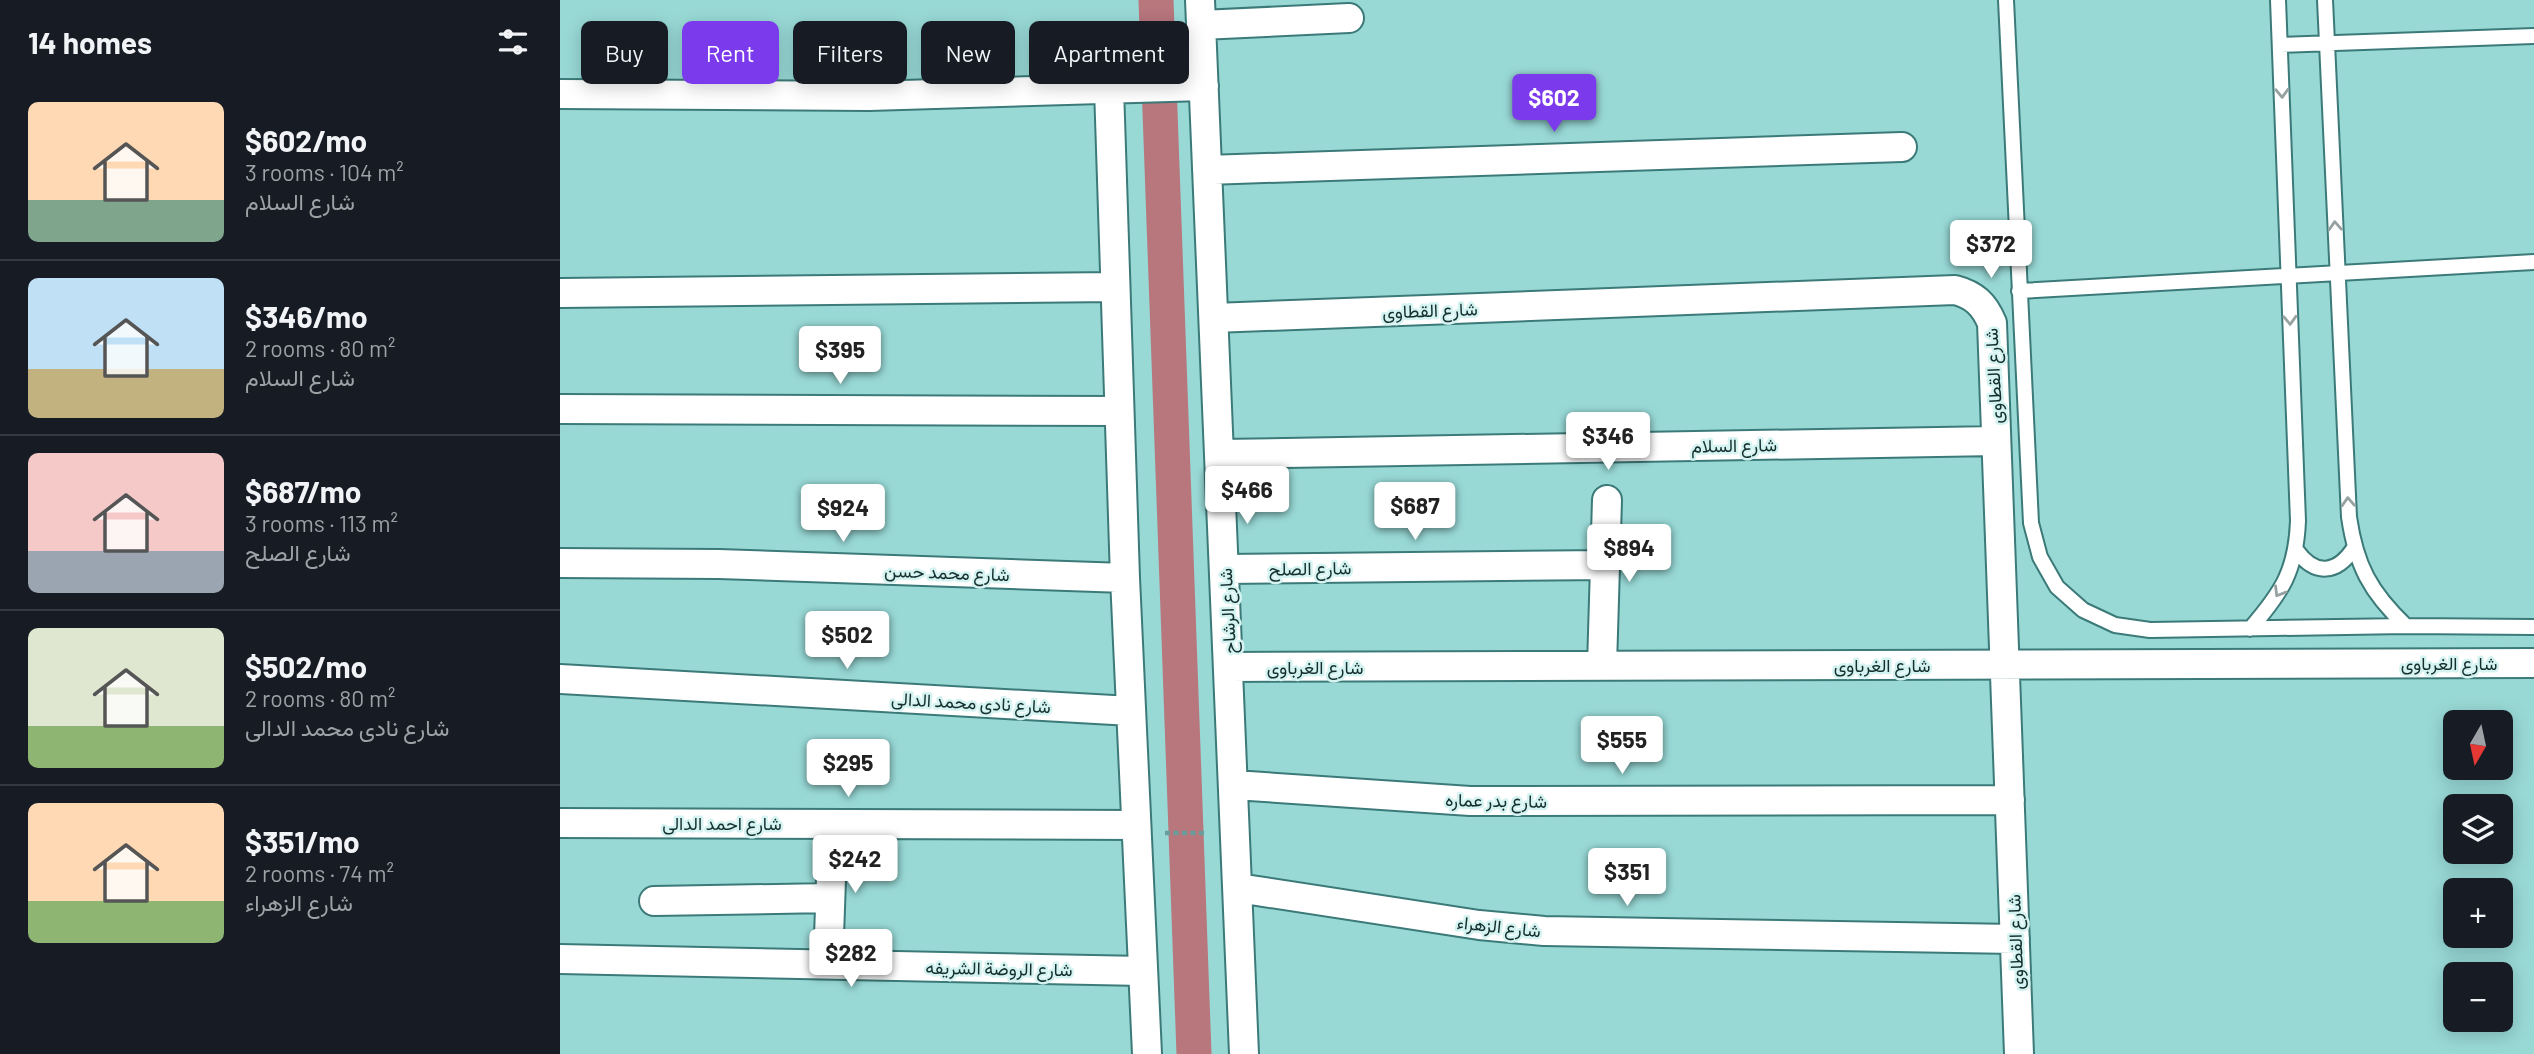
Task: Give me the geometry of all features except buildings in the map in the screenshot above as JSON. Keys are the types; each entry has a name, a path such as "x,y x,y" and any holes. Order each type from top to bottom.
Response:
{"street":[{"path":"1200,12 1349,18"},
{"name":"شارع الرشاح","path":"1200,12 1244,1054"},
{"path":"560,94 869,96 1204,86"},
{"path":"1109,88 1125,578 1147,1054"},
{"path":"1207,170 1902,147"},
{"path":"560,293 1115,287"},
{"name":"شارع القطاوى","path":"1214,318 1955,290 1978,300 1987,310 1992,323 2019,1054"},
{"path":"560,409 1119,411"},
{"name":"شارع السلام","path":"1220,454 1996,441"},
{"path":"1602,666 1607,500"},
{"name":"شارع محمد حسن","path":"560,563 719,564 1125,578"},
{"name":"شارع الصلح","path":"1225,569 1605,565"},
{"name":"شارع الغرباوى","path":"1229,667 2534,663"},
{"name":"شارع نادى محمد الدالى","path":"560,678 1131,711"},
{"name":"شارع بدر عماره","path":"1234,785 1470,801 2010,800"},
{"name":"شارع احمد الدالى","path":"560,823 1137,829"},
{"path":"828,964 833,824"},
{"name":"شارع الزهراء","path":"1238,888 1479,925 1533,930 2015,939"},
{"path":"654,901 830,898"},
{"name":"شارع الروضة الشريفه","path":"560,959 1143,971"}],"lane":[{"path":"2006,0 2031,523 2040,557 2057,587 2083,610 2115,625 2150,630 2534,627"},
{"path":"2249,629 2282,588 2297,551 2278,0"},
{"path":"2325,0 2348,517 2354,548 2365,578 2383,604 2406,626"},
{"path":"2280,45 2534,36"},
{"path":"2019,291 2534,262"},
{"path":"2297,551 2305,562 2319,568 2333,568 2346,561 2354,548"}],"path":[{"path":"1137,829 1236,832"}],"waterway":[{"path":"1156,0 1194,1054"}]}
